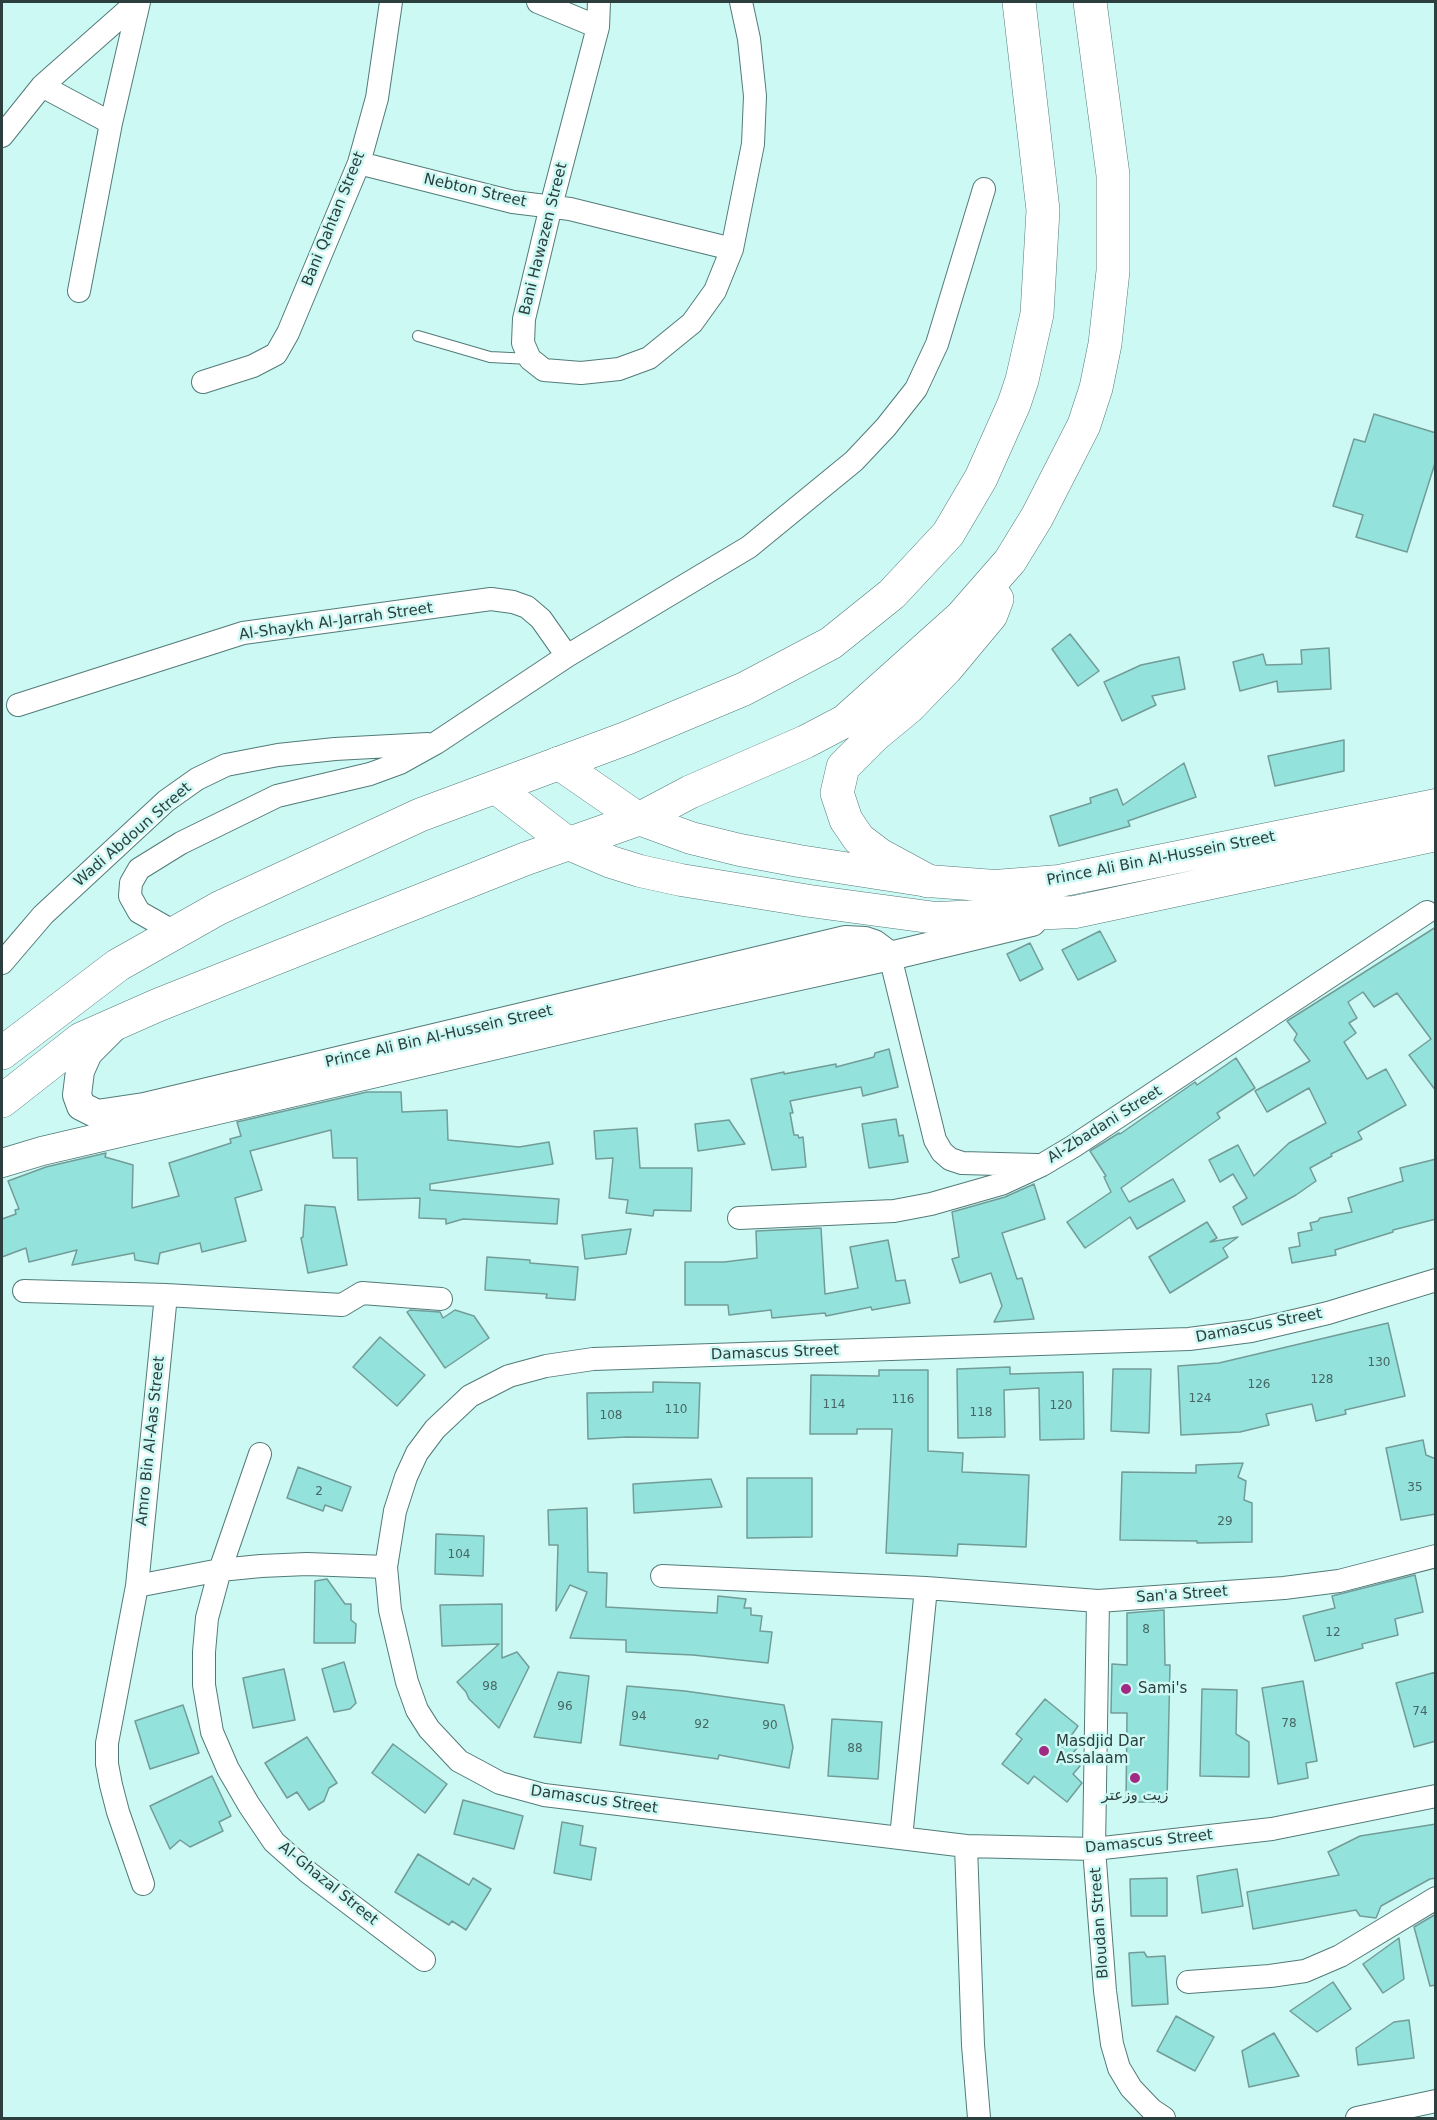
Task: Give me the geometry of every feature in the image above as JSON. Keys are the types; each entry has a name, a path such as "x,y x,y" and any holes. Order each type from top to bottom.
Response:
{"main road":[{"path":"2,1053 117,965 219,908 420,815 627,738 744,689 831,643 892,594 948,534 981,478 1014,404 1037,315 1043,210 1019,2"},
{"name":"Prince Ali Bin Al-Hussein Street","path":"2,1101 81,1039 158,1005 415,902 525,859 639,819 690,792 805,742 845,721 961,617 1010,561 1037,517 1084,425 1096,388 1105,344 1113,271 1113,175 1090,2"},
{"path":"928,881 880,855 859,839 846,820 837,793 843,767 931,684 991,615 1010,561"},
{"name":"Prince Ali Bin Al-Hussein Street","path":"558,763 639,819 692,838 799,861 928,881 995,886 1059,881 1436,805"},
{"name":"Prince Ali Bin Al-Hussein Street","path":"495,787 569,844 610,862 640,871 810,901 936,918 1075,912 1436,836"}],"street":[{"path":"2,136 42,86 138,2"},
{"path":"79,291 111,123 138,2"},
{"name":"Bani Qahtan Street","path":"203,382 254,366 276,354 288,333 359,163 377,98 391,2"},
{"path":"538,2 598,27"},
{"name":"Bani Hawazen Street","path":"530,359 523,343 524,319 598,27 599,2"},
{"path":"530,359 544,370 581,373 619,369 649,358 692,323 715,291 732,249 753,144 755,96 749,39 741,2"},
{"path":"42,86 111,123"},
{"name":"Nebton Street","path":"359,163 513,202 570,209 732,249"},
{"path":"176,933 139,912 130,896 131,883 139,870 182,843 277,796 370,774 400,763 436,743 567,656 749,547 854,461 916,389 937,344 984,189"},
{"name":"Al-Shaykh Al-Jarrah Street","path":"18,705 243,633 491,599 513,602 527,607 541,619 567,656"},
{"name":"Wadi Abdoun Street","path":"2,963 43,915 166,801 197,779 226,765 278,755 436,743"},
{"path":"112,852 139,870"},
{"name":"Prince Ali Bin Al-Hussein Street","path":"2,1163 42,1151 1075,912"},
{"name":"Al-Zbadani Street","path":"739,1218 894,1211 931,1204 1001,1184 1042,1165 1142,1102 1426,912"},
{"name":"Prince Ali Bin Al-Hussein Street","path":"118,1024 88,1053 80,1071 77,1095 81,1106 97,1114 144,1107 845,940 874,944 890,956"},
{"path":"890,956 935,1140 942,1152 950,1159 962,1163 1042,1165"},
{"name":"Damascus Street","path":"1436,1280 1328,1313 1251,1331 1190,1339 593,1359 546,1366 508,1376 470,1396 435,1429 417,1452 394,1511 386,1567 390,1611 407,1682 417,1710 429,1729 459,1761 500,1783 544,1795 966,1846 1094,1849 1272,1829 1436,1796"},
{"path":"24,1291 166,1295 342,1305 362,1293 441,1299"},
{"name":"Amro Bin Al-Aas Street","path":"142,1884 118,1812 107,1764 107,1743 137,1586 166,1295"},
{"name":"Al-Ghazal Street","path":"260,1454 220,1570 207,1618 204,1684 212,1732 228,1768 274,1842 309,1873 424,1960"},
{"name":"San'a Street","path":"662,1576 926,1588 1098,1601 1284,1588 1339,1581 1436,1557"},
{"path":"137,1586 220,1570 261,1566 307,1564 386,1567"},
{"path":"901,1838 926,1588"},
{"name":"Bloudan Street","path":"1098,1601 1094,1849 1105,1991 1112,2044 1119,2068 1131,2088 1152,2110 1164,2118"},
{"path":"966,1846 973,2044 979,2118"},
{"path":"1188,1982 1305,1971 1340,1956 1436,1898"},
{"path":"1357,2118 1436,2101"}],"lane":[{"path":"418,336 490,357 530,359"}],"building":[{"path":"1374,414 1436,433 1436,460 1407,552 1356,537 1363,515 1333,506 1354,439 1365,442"},
{"path":"1070,634 1099,671 1078,686 1052,649"},
{"path":"1329,648 1331,689 1278,692 1277,681 1240,691 1233,662 1263,654 1266,665 1302,664 1301,650"},
{"path":"1179,657 1185,689 1152,696 1156,705 1122,721 1104,682 1141,665"},
{"path":"1344,740 1344,771 1275,786 1268,756"},
{"path":"1184,763 1196,797 1128,821 1130,826 1059,846 1050,816 1091,803 1090,798 1117,789 1123,805"},
{"path":"1436,927 1436,1091 1409,1055 1431,1039 1397,993 1374,1007 1363,992 1348,1002 1357,1018 1349,1023 1356,1033 1344,1042 1367,1079 1386,1069 1406,1105 1358,1132 1362,1139 1331,1154 1332,1156 1310,1168 1316,1181 1296,1195 1242,1225 1233,1207 1247,1198 1233,1174 1220,1182 1209,1160 1238,1145 1254,1176 1289,1143 1326,1123 1309,1088 1267,1112 1255,1091 1310,1061 1294,1040 1297,1034 1287,1021"},
{"path":"1100,931 1116,961 1078,980 1062,950"},
{"path":"1030,943 1043,969 1020,981 1007,954"},
{"path":"889,1049 898,1087 863,1096 861,1087 790,1101 794,1135 798,1135 799,1138 803,1137 806,1167 772,1170 751,1079 836,1064 836,1067 874,1057 875,1053"},
{"path":"1236,1058 1255,1088 1217,1113 1220,1118 1121,1188 1129,1202 1173,1179 1185,1201 1137,1229 1130,1217 1085,1248 1067,1222 1111,1192 1104,1177 1106,1176 1090,1151 1120,1134 1195,1082 1197,1085"},
{"path":"367,1092 401,1092 402,1112 447,1110 448,1140 519,1147 549,1142 553,1164 430,1184 430,1190 559,1199 557,1224 463,1219 446,1224 446,1219 419,1218 420,1198 358,1200 357,1158 333,1158 331,1130 250,1151 262,1190 235,1198 246,1241 202,1252 200,1243 160,1253 158,1264 135,1260 134,1253 72,1265 77,1250 29,1262 26,1248 2,1257 2,1219 16,1214 15,1210 19,1209 8,1181 46,1167 106,1153 105,1157 133,1165 132,1208 179,1196 169,1163 231,1143 230,1139 241,1136 237,1122"},
{"path":"896,1119 899,1136 903,1135 908,1162 869,1168 862,1124"},
{"path":"729,1120 745,1144 698,1151 695,1124"},
{"path":"637,1128 640,1168 692,1168 691,1211 654,1210 653,1216 626,1213 628,1200 609,1198 613,1158 596,1159 594,1131"},
{"path":"1436,1159 1436,1219 1393,1230 1393,1232 1335,1250 1336,1255 1292,1263 1289,1248 1300,1246 1298,1233 1312,1230 1310,1223 1320,1218 1352,1212 1348,1198 1403,1181 1400,1168"},
{"path":"1034,1184 1045,1219 1002,1233 1017,1279 1022,1278 1034,1319 994,1322 1002,1306 991,1273 960,1283 952,1259 959,1257 952,1212 1005,1197"},
{"path":"305,1205 335,1207 347,1265 308,1273 301,1238 303,1237"},
{"path":"1207,1222 1217,1238 1210,1242 1238,1237 1223,1248 1228,1257 1170,1293 1149,1257"},
{"path":"821,1228 825,1294 858,1288 850,1247 888,1240 896,1281 905,1280 910,1303 872,1310 871,1307 826,1316 825,1313 772,1318 771,1310 729,1315 728,1305 685,1305 685,1262 724,1262 757,1258 756,1231"},
{"path":"631,1229 626,1254 585,1259 582,1235"},
{"path":"487,1257 578,1267 575,1300 546,1298 547,1294 485,1290"},
{"path":"410,1310 440,1312 443,1318 455,1310 474,1316 489,1338 445,1368 407,1312"},
{"path":"1388,1323 1405,1396 1345,1410 1346,1414 1316,1421 1312,1404 1266,1414 1269,1425 1240,1432 1181,1435 1178,1366 1219,1363"},
{"path":"380,1337 425,1375 397,1406 353,1367"},
{"path":"1010,1367 1010,1374 1083,1372 1084,1439 1040,1440 1039,1388 1004,1390 1005,1437 958,1438 957,1369"},
{"path":"1113,1369 1151,1369 1149,1433 1111,1431"},
{"path":"879,1370 928,1370 928,1451 963,1453 962,1472 1029,1475 1026,1547 958,1544 957,1556 886,1553 892,1429 857,1429 857,1434 810,1434 811,1375 879,1376"},
{"path":"653,1382 700,1383 698,1438 588,1439 587,1393 653,1392"},
{"path":"1423,1440 1426,1455 1436,1459 1436,1514 1401,1520 1386,1448"},
{"path":"1243,1463 1238,1477 1246,1481 1244,1500 1252,1503 1252,1542 1197,1543 1197,1541 1120,1540 1122,1472 1196,1473 1196,1465"},
{"path":"298,1467 351,1487 342,1511 325,1505 323,1511 287,1498"},
{"path":"747,1478 812,1478 812,1537 747,1538"},
{"path":"711,1479 722,1507 634,1513 633,1484"},
{"path":"587,1508 588,1572 607,1573 606,1607 717,1613 718,1596 746,1599 744,1608 751,1608 751,1615 762,1616 760,1631 772,1632 768,1663 693,1655 626,1652 626,1640 570,1638 587,1592 570,1585 556,1611 558,1545 549,1545 548,1510"},
{"path":"436,1534 484,1536 483,1576 435,1574"},
{"path":"1415,1575 1423,1612 1395,1619 1398,1635 1362,1644 1363,1648 1315,1661 1303,1616 1335,1608 1332,1596"},
{"path":"327,1579 345,1604 351,1604 351,1620 356,1624 355,1643 314,1643 315,1581"},
{"path":"502,1604 502,1658 517,1652 529,1667 499,1728 469,1699 457,1682 499,1644 442,1646 440,1605"},
{"path":"1164,1610 1165,1665 1170,1665 1167,1802 1126,1802 1127,1713 1111,1713 1112,1664 1127,1665 1127,1613"},
{"path":"344,1662 356,1703 350,1709 334,1712 322,1669"},
{"path":"284,1669 295,1720 253,1728 243,1678"},
{"path":"558,1672 589,1676 581,1743 534,1737"},
{"path":"1436,1672 1436,1741 1414,1747 1396,1683"},
{"path":"1303,1681 1317,1761 1306,1763 1308,1778 1278,1784 1262,1688"},
{"path":"627,1686 685,1691 784,1705 793,1747 789,1768 719,1755 718,1759 620,1745"},
{"path":"1202,1689 1237,1690 1236,1734 1249,1742 1249,1777 1200,1776"},
{"name":"Masdjid Dar Assalaam","path":"1045,1699 1078,1726 1071,1736 1081,1743 1069,1758 1080,1766 1073,1774 1082,1783 1067,1802 1034,1776 1028,1784 1002,1764 1022,1739 1016,1734"},
{"path":"183,1705 199,1753 150,1769 135,1721"},
{"path":"832,1719 882,1722 878,1779 828,1776"},
{"path":"307,1737 337,1783 329,1788 324,1801 309,1810 297,1792 287,1798 265,1763"},
{"path":"393,1744 447,1784 425,1813 372,1773"},
{"path":"212,1776 231,1816 219,1822 223,1831 190,1847 180,1840 170,1849 150,1806"},
{"path":"463,1800 523,1816 514,1849 454,1834"},
{"path":"562,1822 583,1826 580,1845 596,1848 591,1880 554,1873"},
{"path":"1436,1824 1436,1878 1430,1879 1381,1906 1376,1918 1360,1916 1356,1910 1253,1929 1247,1892 1339,1875 1328,1852 1360,1836"},
{"path":"418,1854 469,1885 473,1878 491,1889 466,1930 452,1921 449,1925 395,1892"},
{"path":"1237,1869 1243,1906 1202,1913 1197,1876"},
{"path":"1167,1878 1167,1916 1131,1916 1130,1879"},
{"path":"1436,1914 1436,1985 1430,1986 1414,1927"},
{"path":"1399,1938 1404,1979 1383,1993 1363,1964"},
{"path":"1144,1952 1147,1957 1165,1956 1168,2004 1132,2006 1129,1953"},
{"path":"1333,1982 1351,2009 1317,2032 1290,2011"},
{"path":"1176,2016 1214,2037 1195,2071 1157,2051"},
{"path":"1409,2020 1414,2058 1358,2065 1356,2048 1394,2022"},
{"path":"1274,2033 1299,2076 1249,2087 1242,2051"}],"place":[{"name":"Sami's","path":"1126,1689"},
{"name":"Masdjid Dar Assalaam","path":"1044,1751"},
{"name":"زيت وزعتر","path":"1135,1778"}]}
